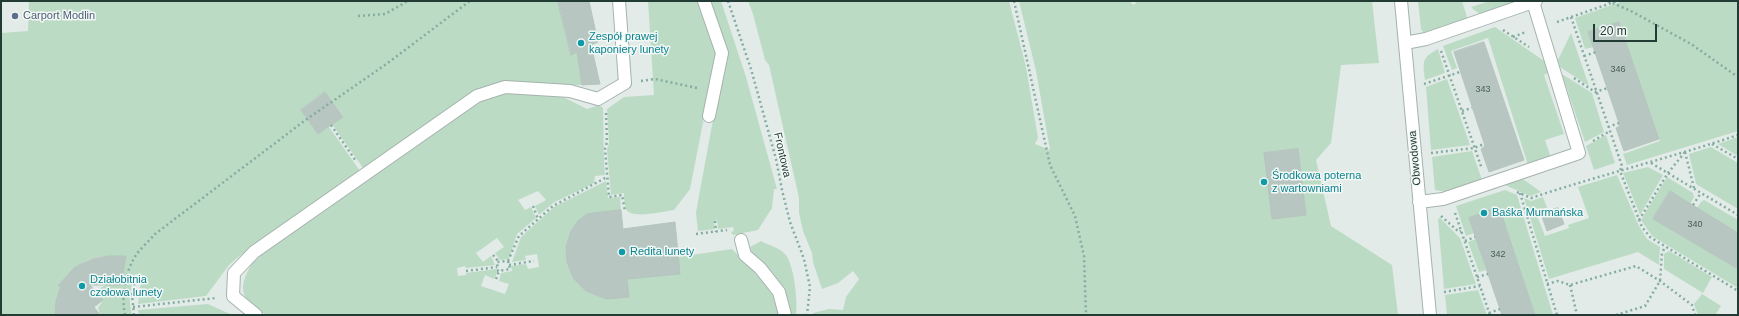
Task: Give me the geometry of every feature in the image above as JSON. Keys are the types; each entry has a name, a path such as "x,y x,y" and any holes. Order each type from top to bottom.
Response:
{"street":[{"path":"256,315 233,296 234,273 254,252 477,96 505,88 570,91 598,99 625,83 619,1"},
{"path":"704,1 722,53 709,116"},
{"name":"Obwodowa","path":"1401,1 1430,315"},
{"path":"1405,43 1426,39 1534,1 1579,153 1443,200 1419,202"},
{"path":"741,240 745,255 760,268 779,292 784,315"}],"path":[{"path":"358,16 385,14 408,1"},
{"path":"125,315 123,304 127,277 136,256 155,234 307,119 386,65 470,1"},
{"name":"Frontowa","path":"728,1 753,77 776,159 790,222 804,259 810,287 807,315"},
{"path":"1014,1 1050,165 1075,216 1084,256 1086,315"},
{"path":"1608,1 1631,11 1690,44 1738,78"},
{"path":"1513,37 1617,1"},
{"path":"1571,17 1622,166 1620,170 1642,227 1650,237 1738,291"},
{"path":"1501,29 1595,92 1608,88"},
{"path":"1439,45 1482,168"},
{"path":"1584,56 1596,52"},
{"path":"1422,85 1460,72"},
{"path":"655,79 703,89"},
{"path":"606,108 607,142 605,149 610,197 622,195 625,212"},
{"path":"1462,111 1472,108"},
{"path":"1608,127 1620,123"},
{"path":"331,126 366,174"},
{"path":"1514,191 1531,198 1738,135"},
{"path":"1429,153 1474,148 1484,144"},
{"path":"1712,144 1738,159"},
{"path":"1639,220 1668,173 1685,152"},
{"path":"1685,152 1694,188"},
{"path":"1650,162 1738,215"},
{"path":"499,271 510,269 508,261 519,236 538,219 553,206 607,177"},
{"path":"1520,193 1557,315"},
{"path":"1693,205 1701,193"},
{"path":"533,206 538,219"},
{"path":"1455,212 1490,314 1500,309"},
{"path":"1438,213 1459,232 1461,231"},
{"path":"715,221 716,232"},
{"path":"696,234 730,230"},
{"path":"1465,241 1475,237"},
{"path":"1616,315 1645,306 1660,281 1662,253 1665,247"},
{"path":"493,255 499,262"},
{"path":"499,262 508,261"},
{"path":"509,265 534,261"},
{"path":"496,279 499,271 497,262 499,262"},
{"path":"1547,284 1558,281 1570,285 1636,266 1660,281 1692,305 1695,315"},
{"path":"466,271 498,267"},
{"path":"1477,277 1488,274"},
{"path":"134,315 132,295 135,280"},
{"path":"1570,285 1577,315"},
{"path":"1442,292 1480,286"},
{"path":"133,307 233,296"}],"green space":[{"path":"29,1 558,1 570,54 577,52 582,85 504,84 474,93 363,168 332,124 343,116 325,92 301,110 318,134 329,127 360,171 237,258 229,265 206,296 138,304 140,287 145,276 135,274 130,294 132,315 100,315 98,308 103,300 95,291 106,285 120,285 125,257 110,256 85,262 75,268 61,287 56,315 1,315 1,33 28,31"},
{"path":"648,1 699,1 717,48 690,189 674,210 634,214 626,209 624,203 624,193 611,195 607,150 609,143 607,109 624,97 654,95"},
{"path":"706,1 721,1 746,77 777,189 774,189 772,208 758,230 733,235 731,232 734,231 733,227 718,229 717,220 714,221 715,229 698,231 696,213 725,55"},
{"path":"748,1 1009,1 1026,67 1038,138 1035,144 1050,150 1036,71 1019,1 1129,1 1134,5 1137,1 1372,1 1379,63 1341,65 1331,143 1316,160 1331,226 1392,265 1398,315 813,315 813,313 829,309 843,310 846,297 859,279 853,271 838,283 822,289 813,262 812,253 803,231 799,213 799,198 769,65 765,60 753,14"},
{"path":"1418,1 1462,1 1467,17 1465,21 1427,33 1423,32 1421,29"},
{"path":"1490,1 1520,1 1482,15 1471,7"},
{"path":"1623,1 1738,1 1738,131 1627,165 1623,154 1660,141 1619,22 1589,32 1594,47 1585,49 1575,18"},
{"path":"1495,27 1547,63 1550,72 1544,75 1564,134 1545,140 1550,155 1548,158 1528,165 1488,38 1451,51 1457,68 1452,70 1443,46"},
{"path":"1571,33 1589,86 1560,67 1558,60"},
{"path":"1438,49 1445,73 1425,80 1424,61 1432,52"},
{"path":"1562,74 1592,93 1604,132 1585,142"},
{"path":"1447,79 1470,145 1431,150 1426,87"},
{"path":"528,93 563,97 587,109 599,105 603,108 605,175 595,176 594,183 553,203 539,215 535,206 546,200 538,191 518,200 525,210 531,207 536,218 517,234 509,259 500,260 495,253 504,247 497,238 476,253 483,262 491,256 495,265 466,268 465,266 457,268 458,276 466,275 466,273 496,269 497,273 494,279 485,275 481,286 505,294 509,284 499,281 501,273 512,271 511,266 526,264 528,269 539,267 537,254 525,256 526,260 512,262 521,237 554,207 606,181 608,198 620,197 621,210 574,279 586,291 606,299 627,279 678,257 732,249 776,293 781,315 267,315 252,305 247,299 243,288 245,277 253,260 479,100 505,94"},
{"path":"1606,135 1615,163 1594,170 1586,146"},
{"path":"1738,137 1738,156 1718,144"},
{"path":"1711,147 1738,163 1738,209 1696,184 1689,154"},
{"path":"1472,151 1482,180 1449,192 1435,190 1432,157"},
{"path":"1648,167 1663,175 1640,215 1623,173"},
{"path":"1617,175 1639,226 1647,239 1660,247 1659,265 1638,252 1549,279 1524,198 1531,201 1543,197 1547,208 1536,213 1545,236 1569,228 1568,225 1589,218 1578,187"},
{"path":"1667,177 1693,193 1694,197 1690,204 1670,191 1653,219 1738,269 1738,288 1652,236 1641,220"},
{"path":"1523,179 1541,192 1530,196 1505,185"},
{"path":"1505,190 1517,195 1553,315 1535,315 1499,208 1469,218 1474,233 1466,236 1456,206"},
{"path":"1704,200 1738,220 1738,228 1736,232 1697,208"},
{"path":"1440,218 1460,238 1476,284 1444,289 1438,219"},
{"path":"1476,239 1486,270 1479,272 1468,242"},
{"path":"761,241 780,250 788,259 795,283 796,315 788,315 755,260 750,247"},
{"path":"1669,251 1712,277 1703,293 1664,269 1664,254"},
{"path":"1478,290 1487,315 1447,315 1445,295"},
{"path":"1702,294 1721,306 1715,315 1698,315 1694,304"},
{"path":"208,304 232,315 139,315 138,310"}],"building":[{"name":"Zespół prawej kaponiery lunety","path":"558,1 589,1 598,42 591,45 600,84 582,85 577,52 571,55"},
{"path":"1619,22 1659,139 1624,151 1616,128 1620,126 1588,32"},
{"path":"1484,42 1524,160 1489,172 1481,149 1485,146 1454,52"},
{"path":"325,92 343,117 318,134 301,110"},
{"name":"Środkowa poterna z wartowniami","path":"1298,149 1306,215 1272,219 1264,153"},
{"path":"1670,191 1738,233 1738,269 1653,219"},
{"path":"1499,207 1535,315 1502,315 1469,218"},
{"path":"1558,208 1564,224 1547,231 1541,214"},
{"name":"Redita lunety","path":"621,210 623,229 675,222 680,274 627,279 629,297 606,299 586,291 574,279 567,262 566,247 571,231 578,221 587,214"},
{"name":"Działobitnia czołowa lunety","path":"108,256 126,256 121,285 90,285 103,300 94,307 100,315 55,315 56,301 61,286 58,286 74,268 93,259"}],"place":[{"name":"Carport Modlin","path":"15,16"},
{"name":"Zespół prawej kaponiery lunety","path":"581,43"},
{"name":"Środkowa poterna z wartowniami","path":"1264,182"},
{"name":"Baśka Murmańska","path":"1484,213"},
{"name":"Redita lunety","path":"622,252"},
{"name":"Działobitnia czołowa lunety","path":"82,286"}]}
